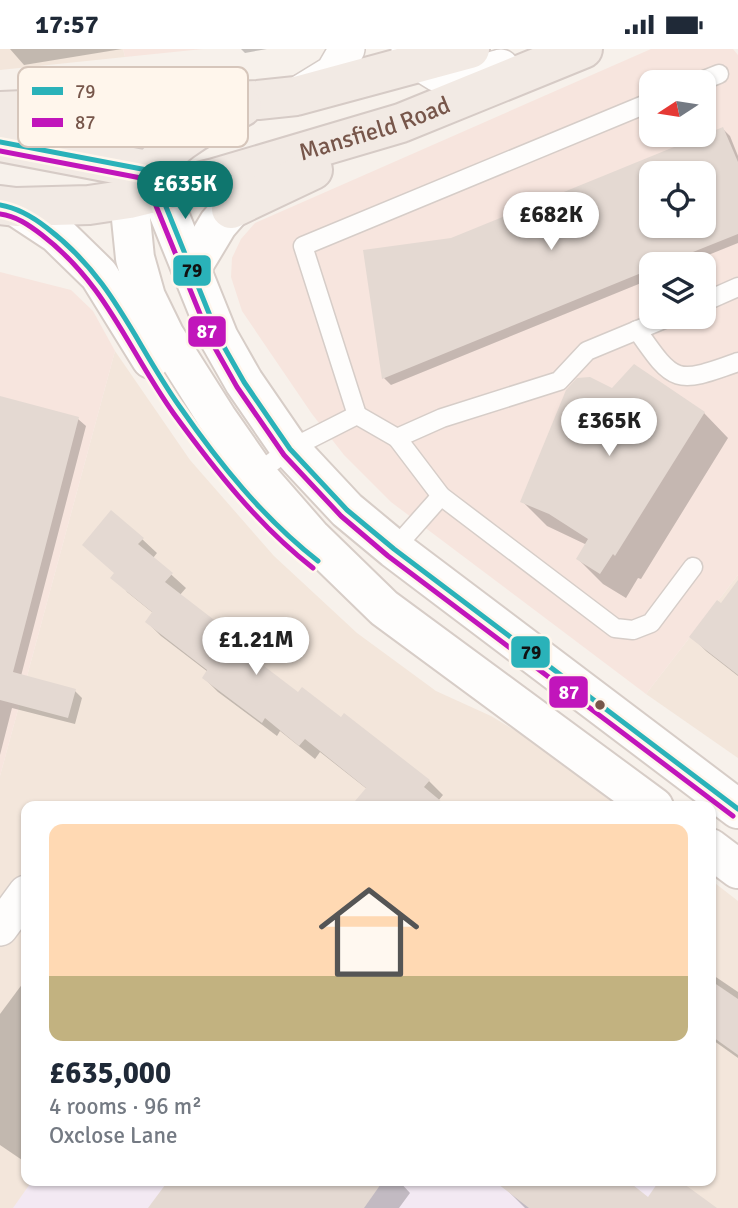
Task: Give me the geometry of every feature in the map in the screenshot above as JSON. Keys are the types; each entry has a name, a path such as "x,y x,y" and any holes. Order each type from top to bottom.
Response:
{"highway":[{"name":"Mansfield Road","path":"248,100 296,96 414,56 470,49"},
{"name":"Mansfield Road","path":"8,206 89,205 146,187 401,123 576,53"},
{"name":"Mansfield Road","path":"248,105 258,100"},
{"name":"Mansfield Road","path":"0,111 18,110"},
{"path":"231,209 276,185 358,150 401,123"},
{"name":"Mansfield Road","path":"0,142 146,187"},
{"name":"Mansfield Road","path":"146,187 184,147"}],"main road":[{"path":"146,187 191,269 219,338 244,382 290,449 347,510 394,549 738,809"},
{"path":"146,187 135,258 146,297 165,336 256,474 311,537 384,608"},
{"path":"8,206 57,234 99,275 177,404 225,467 295,545 646,801"},
{"path":"191,269 218,224 231,209"},
{"path":"716,852 738,869"}],"street":[{"path":"296,96 333,73 347,49"},
{"path":"414,56 437,72 457,80 507,65 576,53"},
{"path":"0,928 21,900"}],"lane":[{"path":"639,107 303,246 356,415 397,438 441,496 615,628 634,630 651,623 693,567"},
{"path":"716,297 738,288"},
{"path":"397,438 442,418 559,381 587,351 637,330 662,366 677,376 697,376 738,362"},
{"path":"256,474 290,449 356,415"},
{"path":"394,549 441,496"}],"shaded area":[{"path":"0,49 123,49 125,57 18,67 0,70"},
{"path":"123,49 203,49 125,57"},
{"path":"651,49 733,49 738,55 738,575 646,694 391,502 344,455 312,414 242,311 231,277 232,258 241,239 255,223"},
{"path":"0,272 71,290 93,311 115,351 0,776"},
{"path":"115,351 190,460 274,556 357,633 436,691 491,716 539,745 610,801 21,801 21,1186 716,1186 716,884 738,901 738,1208 0,1208 0,776"},
{"path":"738,575 738,758 646,694"},
{"path":"28,1186 666,1186 696,1208 13,1208"}],"building":[{"path":"723,127 738,162 738,234 693,252 639,252 639,274 382,379 363,250 451,238 639,161 639,238 716,238 716,161 640,161 674,147 716,147 716,130"},
{"path":"634,364 705,412 615,556 613,554 600,574 576,559 588,539 549,514 520,502 566,390 577,378 590,377 612,388"},
{"path":"0,396 79,417 13,672 76,689 68,718 0,700"},
{"path":"111,510 144,538 138,544 173,573 165,582 222,626 216,634 261,669 264,666 298,692 302,687 341,717 344,713 430,780 424,787 441,801 355,801 366,788 305,739 299,746 265,718 262,723 202,678 207,670 145,622 152,612 110,578 114,573 82,545"},
{"path":"738,580 738,675 689,637 717,600 721,603"},
{"path":"716,984 738,999 738,1055 716,1039"},
{"path":"164,1186 379,1186 364,1208 148,1208"},
{"path":"500,1186 634,1186 648,1197 656,1186 687,1186 717,1208 529,1208"}],"transit line":[{"name":"79","path":"0,142 18,145"},
{"name":"79","path":"26,147 147,170 160,192 219,338 244,382 290,449 347,510 394,549 738,809"},
{"name":"87","path":"0,151 141,178 152,196 211,341 237,387 284,455 341,516 388,556 713,801"},
{"name":"79","path":"0,205 19,211 42,224 70,247 89,268 106,289 164,383 210,449 260,508 318,561"},
{"name":"87","path":"0,214 17,219 37,231 84,275 115,319 174,414 205,456 274,534 313,568"},
{"name":"87","path":"716,803 733,816"}]}
